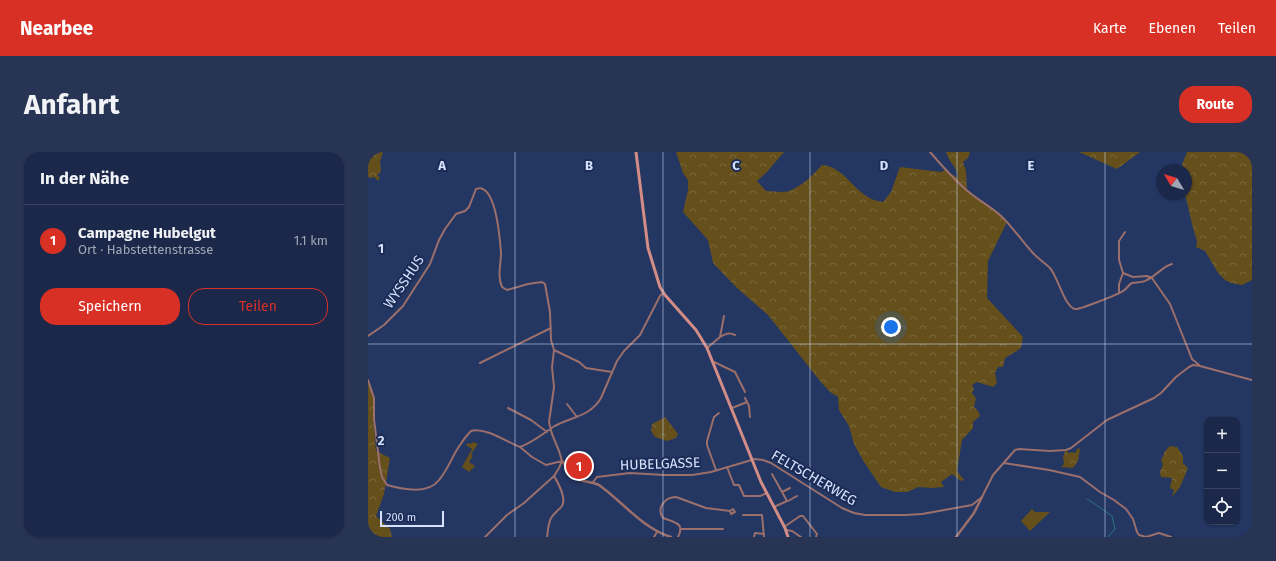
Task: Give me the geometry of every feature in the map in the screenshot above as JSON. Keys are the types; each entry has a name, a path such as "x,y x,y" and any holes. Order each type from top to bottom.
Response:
{"main road":[{"path":"636,152 648,248 663,293 696,330 707,348 714,362 752,460 788,537"}],"street":[{"path":"930,152 947,172 962,186 1000,214 1014,229 1032,252 1052,271 1064,297 1072,307 1078,309 1119,293 1131,284 1152,278 1167,266 1172,264"},
{"name":"WYSSHUS","path":"368,336 384,325 403,306 430,264 445,229 455,214 466,210 470,206 476,188 486,190 492,201 499,236 501,254 500,278 502,287 508,290 528,284 543,282 548,297 551,328"},
{"path":"1119,293 1119,284 1123,273 1119,260 1119,241 1125,232"},
{"path":"1123,273 1133,277 1146,276 1152,278 1170,304 1192,359 1199,366"},
{"path":"520,447 555,426 577,418 588,412 598,403 620,355 640,335 663,293"},
{"path":"720,337 724,316"},
{"path":"480,363 551,328 551,340 554,350 552,367 554,384 549,419 550,430 562,461 576,478 593,482 602,487 645,524 658,532 671,537"},
{"path":"707,348 720,337 729,334 735,335"},
{"path":"554,350 579,362 586,368 612,372"},
{"path":"1191,366 1192,359"},
{"path":"714,362 735,372 745,392"},
{"path":"956,537 974,513 990,480 1014,452 1018,450 1050,451 1066,450 1071,448 1110,417 1130,409 1157,395 1176,377 1191,366 1199,366 1252,380"},
{"path":"606,372 609,378"},
{"path":"368,380 374,398 374,419 380,468 383,480 387,485 418,489 433,485 440,479 453,455 468,433 472,430 478,430 490,434 520,447 532,457 546,465 562,461"},
{"path":"745,398 750,417"},
{"path":"732,408 747,402"},
{"path":"567,404 577,418"},
{"path":"508,408 531,420 546,432"},
{"path":"716,470 707,441 714,417 719,413"},
{"name":"HUBELGASSE","path":"593,482 597,477 630,473 680,475 696,474 752,460"},
{"name":"FELTSCHERWEG","path":"752,460 763,460 771,463 842,508 860,514 922,514 970,505 976,503 982,497"},
{"path":"485,537 507,515 524,503 554,476 562,461"},
{"path":"1004,463 1080,477 1126,509 1133,519 1137,533 1141,536 1159,533 1171,537"},
{"path":"727,467 734,485 740,485 744,496 760,496 767,493"},
{"path":"772,474 786,501"},
{"path":"547,537 550,521 553,515 562,506 563,502 554,476"},
{"path":"782,492 790,488"},
{"path":"774,507 797,496"},
{"path":"681,529 676,523 663,518 661,515 660,512 662,505 670,497 676,497 706,508 730,511"},
{"path":"743,515 762,515 764,536 755,533 754,537"},
{"path":"785,528 802,516 817,534 816,537"},
{"path":"681,529 723,528"},
{"path":"785,528 792,530 801,537"},
{"path":"678,537 681,529"},
{"path":"654,537 658,532"}],"green space":[{"path":"368,152 383,152 380,162 381,170 377,175 380,178 378,181 374,177 368,177"},
{"path":"676,152 784,152 757,181 766,191 784,192 794,189 807,180 822,165 836,169 862,193 870,198 883,202 891,192 900,167 941,172 945,170 958,178 955,167 949,160 946,152 970,152 968,158 963,162 966,171 967,190 1000,214 1007,222 988,261 987,298 1023,337 1021,348 1005,358 1003,367 998,367 995,373 997,383 993,387 977,382 972,385 974,389 972,393 976,398 974,407 980,416 973,422 973,428 962,440 957,471 964,480 961,481 952,474 941,482 944,487 918,487 907,492 895,492 881,487 854,444 849,426 839,410 838,397 830,392 820,381 768,315 737,288 713,263 708,240 683,212 688,190 688,180 683,173"},
{"path":"1079,152 1140,152 1117,169"},
{"path":"1187,152 1252,152 1252,280 1242,285 1225,280 1218,273 1205,251 1196,247 1197,241 1186,200 1192,200 1192,164 1182,164"},
{"path":"368,383 374,396 373,418 376,451 390,458 384,494 376,516 390,529 392,537 368,537"},
{"path":"665,417 678,434 676,438 667,441 655,437 651,431 652,424"},
{"path":"473,442 478,444 471,454 473,456 469,462 475,466 469,472 462,467 472,449 466,445"},
{"path":"1170,446 1177,447 1183,456 1183,463 1188,468 1180,487 1172,497 1174,490 1170,488 1172,478 1161,477 1160,472 1163,464 1161,461 1165,451"},
{"path":"1078,448 1080,449 1078,461 1073,468 1061,467 1064,464 1063,457 1065,451 1075,453"},
{"path":"1032,509 1035,512 1050,512 1030,531 1021,521"}],"waterway":[{"path":"1087,499 1112,516 1115,529 1108,537"}],"place":[{"name":"Campagne Hubelgut","path":"579,466"}]}
